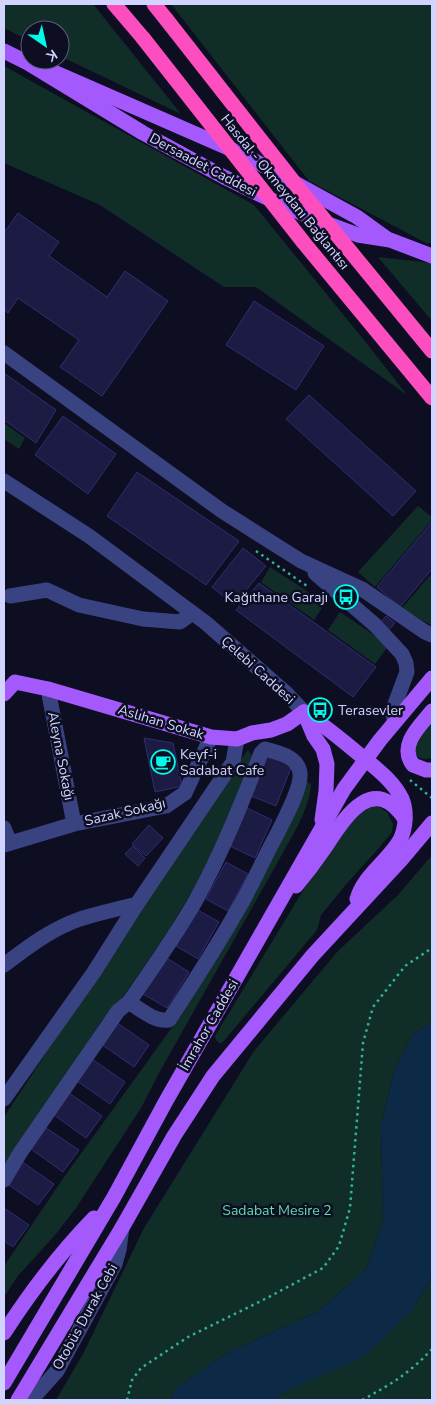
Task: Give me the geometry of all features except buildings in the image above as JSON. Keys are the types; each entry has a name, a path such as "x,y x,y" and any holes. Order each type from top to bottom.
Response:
{"highway":[{"name":"Hasdal - Okmeydanı Bağlantısı","path":"114,4 143,38 304,243 432,398"},
{"name":"Hasdal - Okmeydanı Bağlantısı","path":"154,4 300,190 432,351"}],"main road":[{"name":"Dersaadet Caddesi","path":"4,51 20,59"},
{"name":"Dersaadet Caddesi","path":"40,70 143,133 224,178 330,225 358,235 390,240 432,256"},
{"name":"Dersaadet Caddesi","path":"49,70 67,76 244,155 356,217 390,240"},
{"name":"İmrahor Caddesi","path":"4,1383 114,1197 166,1101 344,789 365,759 432,678"},
{"name":"Aslıhan Sokak","path":"10,682 48,688 211,737 237,739 271,730 287,724 304,712"},
{"path":"4,694 10,682"},
{"path":"432,711 410,740 408,747 408,754 413,765 426,770 432,770"},
{"path":"304,712 332,731 380,772 402,798 405,819 403,834 399,842 359,893 354,910"},
{"path":"304,712 314,736 323,749 327,764 326,791 321,828"},
{"path":"276,909 308,872 342,823 362,803 377,799 386,800 394,805 405,819"},
{"name":"İmrahor Caddesi","path":"18,1400 123,1226 174,1136 213,1076 313,956 401,860 432,823"},
{"path":"4,1333 33,1289 54,1262 73,1239 114,1197"}],"street":[{"path":"4,352 222,511 301,561 362,589 432,635"},
{"name":"Çelebi Caddesi","path":"4,481 89,536 286,693 304,712"},
{"name":"Çelebi Caddesi","path":"4,490 189,615"},
{"path":"301,561 375,626 402,654 407,672 392,712 395,722"},
{"path":"6,596 47,590 79,605 143,619 180,622 189,615"},
{"name":"Aleyna Sokağı","path":"48,688 74,824"},
{"name":"Sazak Sokağı","path":"7,844 74,824 166,806 185,793 211,737"},
{"path":"4,1099 94,972 137,904 233,762 237,739"},
{"path":"4,1180 30,1138 118,1011 129,1002 196,900 221,851 261,753 265,749 292,759 298,764 300,783 288,812 241,903 203,968 169,1020 163,1021 156,1018 129,1002"},
{"path":"4,828 7,844"},
{"path":"4,965 38,940 59,928 81,919 137,904"},
{"name":"Otobüs Durak Cebi","path":"31,1400 57,1371 115,1264 123,1226"}],"path":[{"path":"127,1400 132,1380 140,1368 188,1337 323,1268 339,1246 350,1208 363,1043 373,1007 404,966 432,948"},
{"path":"362,1400 392,1384 417,1365 432,1349"}],"green space":[{"path":"4,4 93,4 181,114 70,61 70,20 20,20 20,36 4,28"},
{"path":"171,4 432,4 432,243 426,243 309,181"},
{"path":"4,66 254,205 407,395 256,287 224,287 100,205 4,163"},
{"path":"378,257 432,263 432,321"},
{"path":"4,423 25,438 19,449 4,439"},
{"path":"418,506 432,517 432,520 375,587 358,572"},
{"path":"270,567 325,603 314,620 261,582"},
{"path":"432,573 432,626 402,608"},
{"path":"340,612 389,645 375,664 328,630"},
{"path":"432,716 432,758 415,756 415,742"},
{"path":"248,750 252,756 220,841 197,883 168,931 125,994 103,1019 4,1165 4,1117 231,772"},
{"path":"307,782 311,784 309,797 297,827 141,1108 76,1208 56,1234 17,1277 4,1297 4,1266 64,1177 178,1019 287,828"},
{"path":"375,806 387,812 393,824 392,832 321,915 317,930 222,1043 219,1043 215,1036 307,884 358,812 367,807"},
{"name":"Sadabat Mesire 2","path":"432,855 432,1022 413,1034 394,1071 381,1126 383,1222 366,1270 317,1312 227,1353 175,1389 170,1400 56,1400 83,1354 144,1228 254,1051 338,951 398,895"},
{"path":"432,1277 432,1400 273,1400 410,1313"}],"water":[{"path":"432,1022 432,1277 410,1313 362,1358 290,1389 273,1400 170,1400 175,1389 227,1353 317,1312 366,1270 383,1222 381,1126 394,1071 413,1034"}],"place":[{"name":"Kağıthane Garajı","path":"346,597"},
{"name":"Terasevler","path":"320,710"},
{"name":"Keyf-i Sadabat Cafe","path":"163,762"}]}
